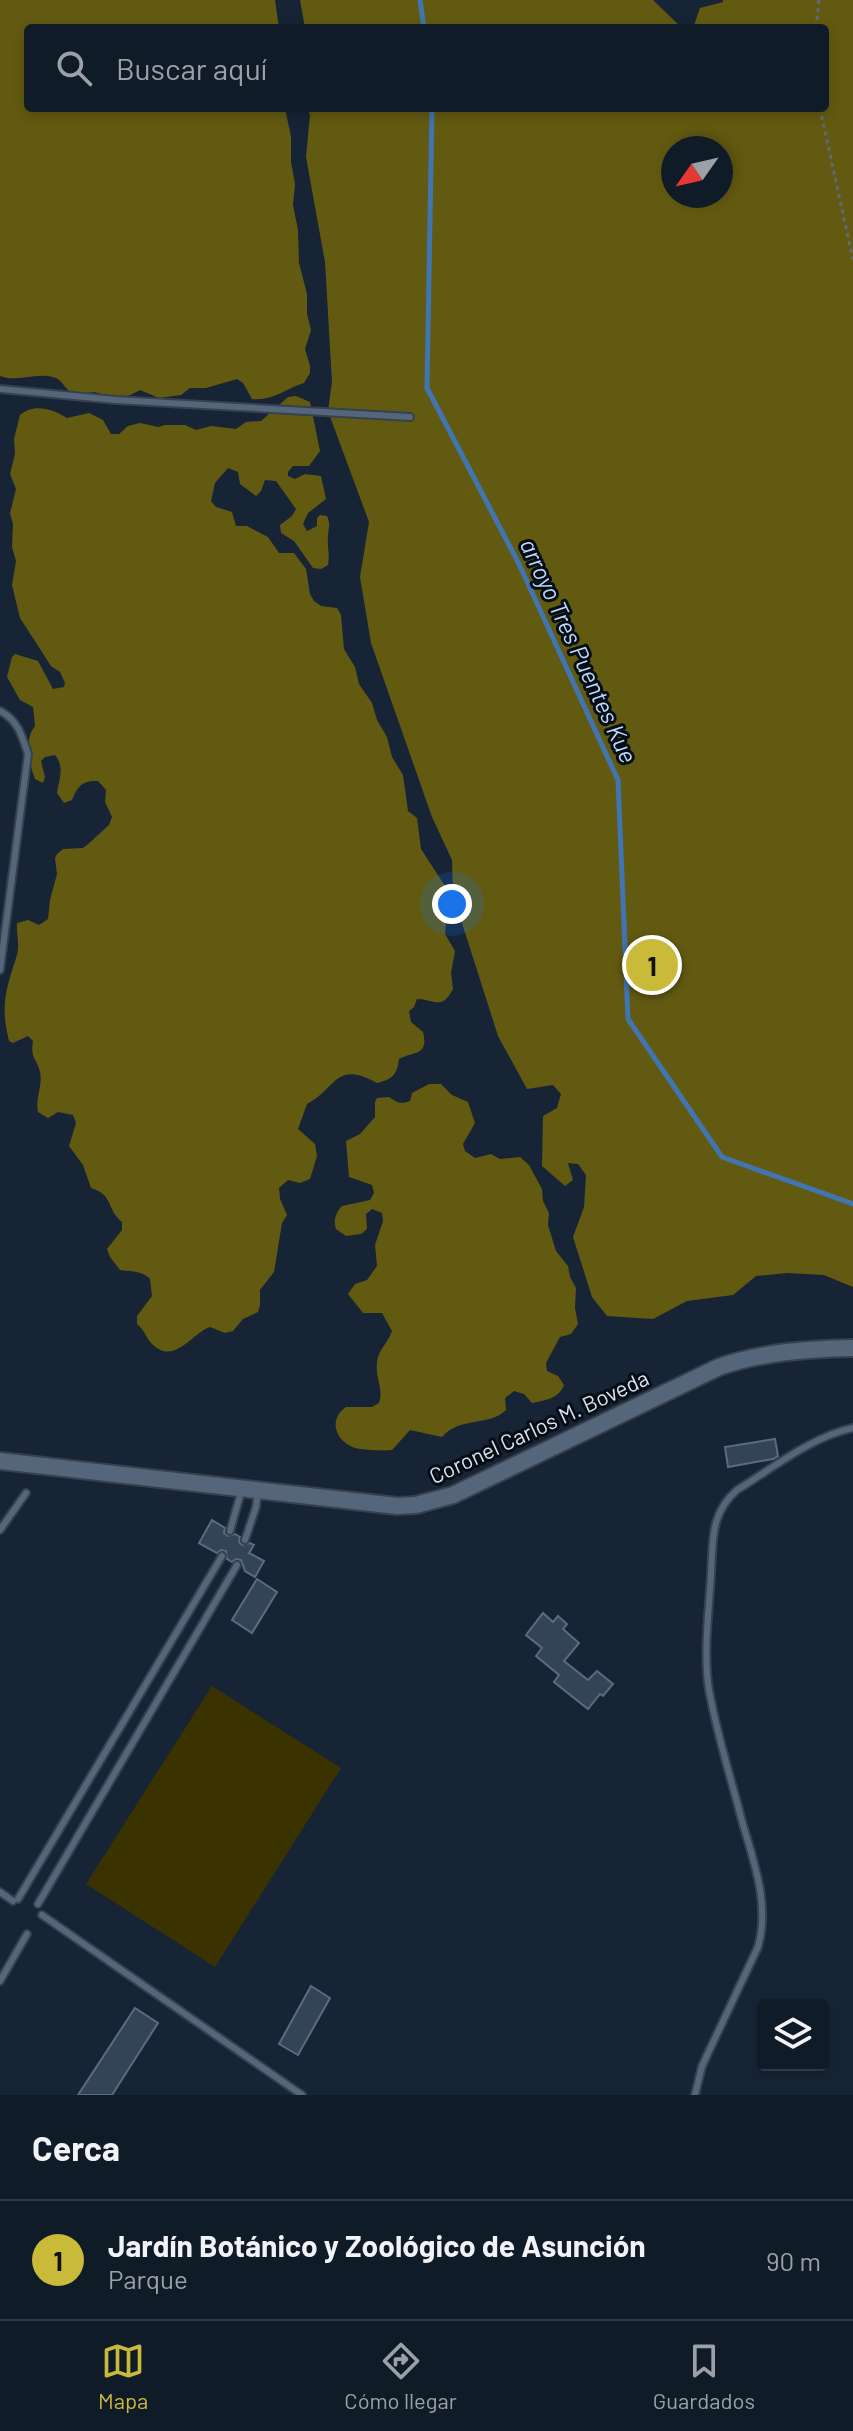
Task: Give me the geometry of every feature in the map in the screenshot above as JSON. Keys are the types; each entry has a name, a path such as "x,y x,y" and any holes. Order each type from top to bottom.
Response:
{"street":[{"name":"Coronel Carlos M. Boveda","path":"0,1461 397,1506 433,1502 719,1367 778,1352 853,1348"}],"lane":[{"path":"0,389 116,400 410,417"},
{"path":"0,711 19,727 28,754 0,970"},
{"path":"695,2095 702,2066 758,1947 763,1917 757,1874 716,1726 706,1670 714,1523 725,1500 737,1490 819,1439 853,1428"},
{"path":"230,1531 250,1490"},
{"path":"245,1540 256,1507 250,1490"},
{"path":"0,1530 26,1493"},
{"path":"0,1892 16,1900 222,1556"},
{"path":"38,1904 237,1565"},
{"path":"42,1915 302,2095"},
{"path":"0,1981 27,1934"}],"path":[{"path":"816,24 819,0"},
{"path":"821,112 853,260"}],"shaded area":[{"path":"0,0 275,0 278,24 24,24 24,112 286,112 291,137 299,263 307,294 311,330 305,349 310,373 304,383 259,399 252,399 237,379 206,388 190,388 181,395 159,398 140,390 111,398 95,392 74,394 58,379 49,376 0,376"},
{"path":"300,0 653,0 678,24 304,24"},
{"path":"723,0 853,0 853,1287 824,1275 787,1273 756,1276 733,1295 687,1301 653,1319 607,1316 592,1297 573,1237 584,1207 586,1175 578,1164 568,1163 573,1180 565,1186 542,1166 543,1116 557,1108 561,1094 553,1085 527,1089 498,1036 453,895 452,860 432,817 371,643 360,577 369,522 328,411 332,382 325,262 306,157 309,112 829,112 829,24 694,24 700,8"},
{"path":"296,396 310,402 320,451 309,466 293,466 288,476 295,479 305,474 321,476 326,499 308,513 303,524 307,531 317,526 320,515 327,516 328,565 321,569 313,568 294,541 281,533 280,525 296,509 276,481 265,480 256,496 240,484 238,472 228,468 215,483 211,501 216,507 232,512 236,526 247,526 268,537 279,553 294,553 306,569 314,601 321,606 337,608 341,615 344,649 355,667 359,684 372,703 392,757 403,775 408,811 417,818 421,849 445,886 445,934 455,951 451,973 453,989 441,1002 417,999 409,1011 411,1022 423,1032 424,1045 419,1052 399,1059 390,1078 377,1083 353,1074 344,1075 307,1104 298,1129 315,1144 317,1156 310,1179 300,1183 288,1180 279,1188 287,1215 282,1223 274,1272 260,1290 258,1312 243,1319 233,1331 225,1333 210,1327 176,1350 161,1350 153,1345 137,1324 137,1316 152,1296 150,1279 140,1273 120,1270 107,1249 122,1230 122,1222 107,1198 91,1188 83,1165 69,1146 76,1123 73,1115 58,1112 48,1118 38,1112 41,1077 33,1055 33,1041 28,1036 13,1043 9,1041 6,1028 6,997 18,951 17,923 28,920 39,925 48,919 57,874 57,854 63,849 83,848 109,825 112,817 105,802 106,790 98,781 84,783 72,800 64,803 57,793 61,769 55,755 41,761 45,777 43,783 35,779 29,752 35,726 33,707 20,700 7,677 15,654 38,661 53,689 64,687 65,683 20,618 12,585 16,561 10,513 16,489 10,474 15,454 14,439 20,415 37,408 67,418 89,413 103,420 111,434 119,434 128,426 140,423 158,427 185,425 196,430 211,426 236,429 246,422 261,421 288,397"},
{"path":"429,1084 441,1084 452,1095 468,1102 475,1123 463,1144 465,1151 475,1158 491,1154 500,1159 520,1157 529,1165 542,1189 556,1251 568,1266 576,1288 578,1324 571,1334 560,1337 546,1363 547,1371 558,1376 564,1385 555,1396 532,1403 524,1394 514,1391 505,1398 506,1410 499,1415 457,1426 442,1437 410,1430 392,1450 360,1449 341,1438 336,1419 346,1407 372,1407 379,1403 378,1358 392,1331 382,1313 363,1313 348,1294 355,1284 367,1280 377,1266 375,1245 383,1221 382,1213 372,1209 366,1214 367,1229 361,1234 346,1236 336,1229 336,1217 342,1206 370,1200 374,1193 372,1185 349,1177 346,1141 360,1134 375,1117 377,1098 389,1097 407,1102 412,1093"},
{"path":"212,1686 341,1768 215,1967 86,1884"}],"building":[{"path":"775,1439 778,1456 773,1459 728,1467 725,1447"},
{"path":"212,1520 225,1528 224,1533 228,1536 235,1534 240,1537 242,1545 254,1545 249,1553 264,1561 255,1577 245,1571 241,1560 232,1562 227,1559 226,1551 217,1553 199,1543"},
{"path":"257,1579 277,1592 252,1633 232,1620"},
{"path":"543,1613 553,1622 558,1616 567,1624 563,1629 579,1643 564,1661 588,1680 597,1671 613,1684 588,1709 554,1682 559,1675 536,1656 542,1648 526,1635"},
{"path":"311,1986 330,1998 298,2055 279,2044"},
{"path":"135,2008 158,2023 112,2095 78,2095"}],"waterway":[{"name":"arroyo Tres Puentes Kue","path":"420,0 423,24"},
{"name":"arroyo Tres Puentes Kue","path":"432,112 427,388 519,564 618,780 628,1019 722,1157 853,1204"}],"place":[{"name":"Jardín Botánico y Zoológico de Asunción","path":"652,965"}]}
